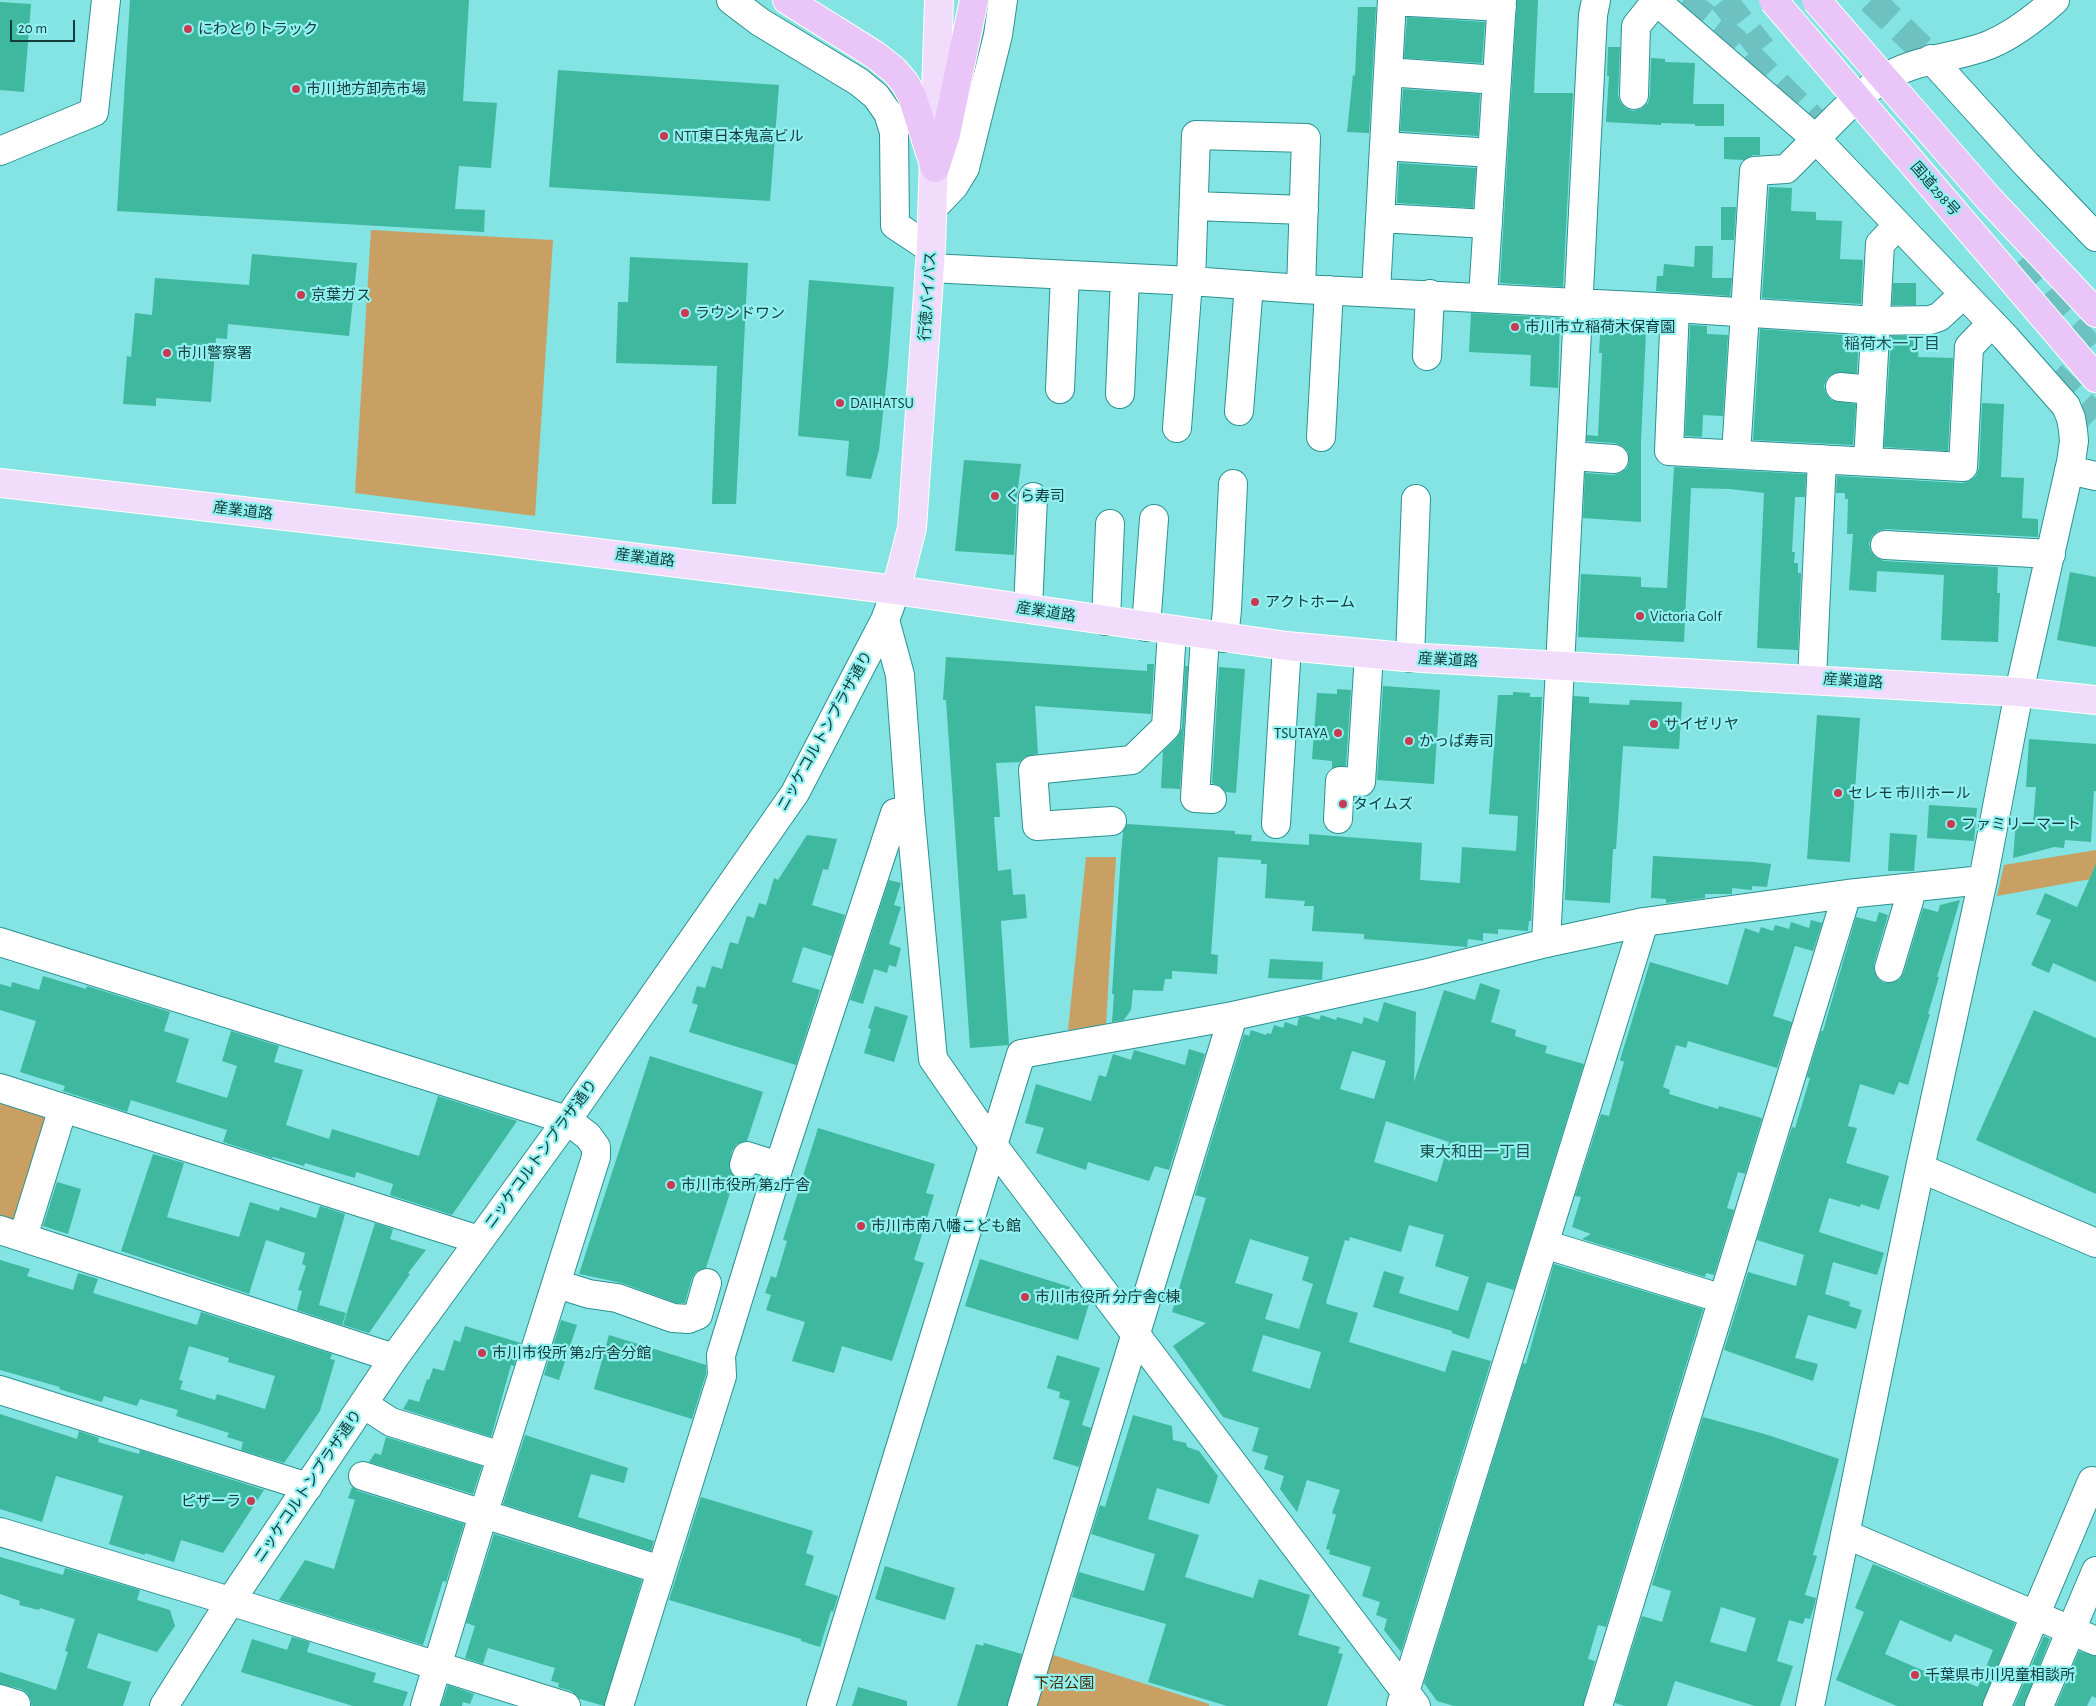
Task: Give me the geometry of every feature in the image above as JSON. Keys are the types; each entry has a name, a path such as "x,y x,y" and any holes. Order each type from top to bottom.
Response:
{"highway":[{"path":"787,0 875,55 899,76 912,96 935,168"},
{"path":"935,168 946,134 974,0"},
{"name":"国道298号","path":"1773,0 2096,378"},
{"path":"1816,0 1990,200 2096,313"},
{"path":"1822,0 1848,38"}],"main road":[{"name":"行徳バイパス","path":"896,590 912,528 933,208 939,0"},
{"name":"産業道路","path":"0,483 494,540 896,590 1287,646 1410,658 1812,679 2019,692 2096,700"}],"street":[{"path":"0,151 94,112 106,0"},
{"path":"731,0 760,22 859,82 876,96 888,113 894,132 895,225 930,258 1065,275 1301,289 1483,297 1876,321 1930,320 1939,317 1964,294"},
{"path":"933,208 954,186 965,168 998,35 1003,0"},
{"path":"1376,292 1392,0 1502,3 1483,297"},
{"path":"1546,943 1558,666 1593,14 1596,0"},
{"path":"1634,95 1636,26 1656,0 1816,139 1992,323 2066,406 2071,418 2074,441 2051,554 2019,692 1983,880 1920,1168 1810,1706"},
{"path":"1736,454 1754,171 1786,169 1848,105 1892,75 1931,59 1988,45 2026,24 2054,0"},
{"path":"1931,59 2027,165 2096,237"},
{"path":"1388,72 1497,80"},
{"path":"1177,428 1190,281 1196,135 1306,138 1301,289"},
{"path":"1384,146 1492,153"},
{"path":"1194,206 1304,210"},
{"path":"1380,218 1488,224"},
{"path":"1868,461 1880,244 1898,225"},
{"path":"1061,389 1065,275"},
{"path":"1119,394 1125,278"},
{"path":"1239,411 1249,286"},
{"path":"1321,437 1329,290"},
{"path":"1427,356 1430,294"},
{"path":"1675,308 1669,451 1963,467 1969,348 1992,323"},
{"path":"1840,387 1872,390"},
{"path":"1570,456 1614,459"},
{"path":"1812,679 1822,459"},
{"path":"2069,470 2096,476"},
{"path":"1212,799 1195,798 1214,637 1227,610 1233,484"},
{"path":"1028,609 1033,496"},
{"path":"1410,658 1416,498"},
{"path":"1112,821 1037,826 1032,770 1132,760 1166,727 1154,519"},
{"path":"1106,621 1110,524"},
{"path":"1885,545 2051,554"},
{"name":"ニッケコルトンプラザ通り","path":"164,1706 230,1602 394,1358 567,1120 795,793 885,620 896,590"},
{"path":"885,620 900,675 910,810 933,1059 992,1144 1136,1334 1407,1701"},
{"path":"1276,824 1287,646"},
{"path":"1338,819 1340,781 1360,782 1369,654"},
{"path":"619,1706 722,1376 721,1355 779,1166 895,813 910,810"},
{"path":"821,1706 1021,1054 1234,1016 1424,974 1546,943 1644,922 1847,894 1983,880"},
{"path":"1889,968 1913,887"},
{"path":"1598,1706 1847,894"},
{"path":"1407,1701 1544,1244 1644,922"},
{"path":"0,942 567,1120 588,1136 596,1147 596,1157 501,1456 425,1706"},
{"path":"1022,1706 1234,1016"},
{"path":"0,1088 479,1240"},
{"path":"63,1108 12,1233 394,1358"},
{"path":"744,1165 747,1156 779,1166"},
{"path":"1920,1168 2096,1242"},
{"path":"1544,1244 1723,1299"},
{"path":"557,1284 589,1294 618,1296 649,1306 673,1318 688,1319 698,1314 707,1283"},
{"path":"0,1390 308,1487"},
{"path":"363,1404 390,1422 501,1456"},
{"path":"363,1476 661,1570"},
{"path":"1997,1706 2092,1481"},
{"path":"0,1532 207,1594 566,1706"},
{"path":"1845,1534 2096,1641"},
{"path":"2038,1706 2096,1571"}],"green space":[{"path":"371,230 553,240 535,516 355,493"},
{"path":"2096,850 2096,878 1997,896 2004,865"},
{"path":"1086,857 1116,857 1106,1025 1068,1030"},
{"path":"0,1098 47,1113 21,1222 0,1223"},
{"name":"下沼公園","path":"1047,1653 1209,1704 1209,1706 1031,1706"}],"building":[{"path":"130,0 469,0 463,101 497,103 491,168 459,166 455,209 485,210 484,232 117,211"},
{"path":"1517,0 1538,0 1534,93 1573,93 1563,287 1500,283"},
{"path":"0,2 31,4 24,92 0,90"},
{"path":"1358,7 1376,7 1369,133 1347,132 1353,75 1355,76"},
{"path":"1407,17 1485,22 1482,63 1404,58"},
{"path":"1608,47 1620,47 1618,95 1620,102 1625,108 1633,111 1641,109 1648,103 1651,58 1665,59 1665,62 1695,63 1693,104 1724,104 1724,126 1606,122 1609,76 1607,76"},
{"name":"NTT東日本鬼高ビル","path":"558,70 779,85 770,201 549,187"},
{"path":"1403,89 1480,94 1478,136 1400,131"},
{"path":"1724,137 1760,137 1760,155 1753,155 1744,160 1724,159"},
{"path":"1399,163 1476,168 1473,208 1397,203"},
{"path":"1769,187 1792,188 1791,211 1816,212 1816,220 1842,221 1840,259 1863,260 1861,304 1762,298"},
{"path":"1721,207 1736,207 1734,240 1721,240"},
{"path":"1695,246 1713,246 1712,278 1732,278 1730,296 1656,291 1657,276 1663,276 1664,264 1694,267"},
{"path":"252,254 357,263 349,336 228,324 227,339 216,338 211,402 156,398 156,406 123,404 127,356 131,357 135,313 152,315 155,278 249,285"},
{"path":"630,257 748,263 736,504 712,504 717,366 616,363 618,302 628,302"},
{"path":"809,280 894,287 879,450 871,479 846,476 849,441 798,436"},
{"path":"1893,283 1916,283 1916,305 1892,305"},
{"path":"1471,313 1560,318 1558,388 1530,386 1531,355 1469,352"},
{"path":"1601,320 1625,321 1624,331 1646,332 1641,441 1641,522 1583,518 1585,473 1613,475 1627,468 1629,461 1628,452 1622,446 1615,443 1586,441 1586,435 1598,436 1602,353 1599,353"},
{"path":"1690,325 1707,326 1707,334 1728,335 1723,416 1703,415 1702,437 1685,436"},
{"path":"1760,329 1859,336 1857,373 1834,373 1827,378 1824,386 1826,394 1831,400 1856,404 1853,445 1753,440"},
{"path":"1891,336 1919,336 1918,357 1953,358 1948,451 1884,447"},
{"path":"1982,403 2004,404 2001,477 2024,478 2022,518 2038,519 2038,537 1886,529 1878,531 1872,536 1869,544 1871,552 1877,558 1884,561 1998,567 1997,593 2000,593 1998,642 1941,640 1944,575 1877,571 1876,592 1849,590 1853,534 1847,534 1848,499 1845,499 1845,493 1836,493 1837,476 1962,483 1970,481 1976,476 1979,468"},
{"path":"964,460 1021,464 1017,496 1014,555 955,551"},
{"path":"1674,467 1806,474 1805,497 1795,497 1792,552 1795,552 1794,563 1798,563 1798,573 1801,573 1798,650 1757,648 1764,493 1730,489 1691,488 1684,642 1578,637 1581,574 1641,577 1641,587 1667,588"},
{"path":"2070,572 2096,577 2096,647 2057,640"},
{"path":"946,657 1147,671 1147,664 1154,664 1151,714 1035,706 1038,754 1024,757 1020,762 996,763 1000,817 994,817 998,871 1011,869 1013,895 1025,894 1027,918 1001,921 1009,1045 970,1048 946,700 943,700"},
{"path":"1185,666 1188,666 1180,789 1161,788 1163,751 1177,738 1182,728"},
{"path":"1219,667 1245,669 1236,793 1226,792 1220,786 1212,783"},
{"path":"1383,686 1440,690 1434,784 1377,780"},
{"path":"1337,689 1351,690 1346,766 1332,768 1332,761 1312,759 1317,693 1337,694"},
{"path":"1513,692 1530,693 1530,697 1542,697 1531,921 1529,921 1528,931 1498,929 1498,934 1483,933 1483,941 1468,939 1467,947 1364,939 1364,934 1312,931 1314,906 1304,906 1305,901 1265,898 1267,864 1261,864 1261,860 1218,857 1211,954 1218,955 1217,974 1172,971 1172,979 1165,979 1163,991 1133,990 1131,1010 1124,1020 1112,1022 1121,854 1123,832 1127,824 1235,831 1235,834 1252,835 1251,841 1309,845 1309,834 1422,843 1420,880 1460,883 1462,847 1516,851 1518,816 1489,814 1498,695 1513,695"},
{"path":"1573,696 1589,697 1589,703 1629,705 1630,700 1682,702 1679,749 1623,746 1616,849 1613,849 1610,903 1565,900 1564,923"},
{"path":"1817,715 1860,718 1850,862 1807,859"},
{"path":"2029,739 2096,744 2096,791 2094,791 2091,842 2065,840 2064,848 2054,847 2013,858 2016,822 2033,823 2036,787 2026,787"},
{"path":"1929,805 1977,808 1974,841 1927,838"},
{"path":"1890,833 1917,835 1914,871 1888,871"},
{"path":"807,835 837,839 828,870 823,869 812,905 845,915 832,956 803,947 792,982 820,990 796,1065 689,1032 698,1005 692,1003 697,986 705,988 712,966 722,969 730,942 738,944 747,916 754,918 759,903 766,905 774,878 778,880"},
{"path":"1653,856 1771,864 1767,887 1752,886 1752,890 1732,888 1732,894 1705,894 1705,898 1666,903 1666,899 1651,898"},
{"path":"2096,864 2096,982 2053,963 2049,973 2031,965 2051,920 2036,914 2045,893 2077,907"},
{"path":"889,880 901,883 894,905 901,907 889,944 901,948 896,967 889,965 887,973 874,969 863,1004 850,1000"},
{"path":"1960,900 1937,977 1939,977 1928,1014 1930,1014 1908,1085 1899,1082 1894,1095 1860,1084 1848,1126 1857,1128 1846,1163 1889,1176 1879,1210 1861,1204 1860,1207 1829,1198 1819,1232 1884,1253 1877,1275 1833,1262 1825,1294 1850,1302 1849,1306 1862,1310 1856,1329 1808,1315 1795,1358 1818,1364 1813,1381 1724,1350 1748,1272 1796,1286 1804,1255 1757,1240 1792,1127 1795,1128 1810,1078 1807,1077 1821,1031 1823,1031 1856,917 1876,922 1879,912 1888,915 1874,964 1874,971 1878,979 1884,983 1892,983 1899,980 1904,972 1923,908 1938,912 1940,905"},
{"path":"1811,920 1822,923 1813,951 1795,946 1773,1016 1792,1022 1777,1068 1688,1041 1686,1048 1676,1045 1663,1087 1670,1090 1669,1094 1718,1109 1719,1106 1762,1118 1745,1174 1738,1172 1727,1208 1734,1210 1714,1275 1706,1273 1705,1277 1582,1239 1591,1234 1572,1227 1581,1197 1575,1196 1601,1114 1609,1116 1624,1062 1620,1060 1650,962 1728,985 1745,928 1759,933 1761,927 1773,931 1775,925 1789,929 1791,922 1809,928"},
{"path":"1270,959 1323,962 1322,980 1268,978"},
{"path":"43,976 86,989 87,986 170,1012 164,1031 189,1039 176,1082 227,1098 237,1066 222,1061 231,1031 279,1046 274,1062 303,1070 286,1125 329,1139 332,1129 419,1156 438,1096 517,1121 452,1215 390,1195 393,1184 356,1172 355,1178 305,1163 304,1166 272,1158 223,1142 227,1130 131,1100 127,1112 63,1091 65,1086 20,1072 36,1021 0,1010 0,984 11,987 12,982 39,990"},
{"path":"1480,983 1500,990 1491,1022 1516,1030 1515,1036 1547,1046 1545,1053 1584,1064 1514,1290 1487,1282 1469,1339 1452,1333 1452,1331 1373,1307 1384,1271 1404,1277 1399,1293 1458,1311 1469,1277 1435,1266 1444,1235 1409,1225 1401,1252 1350,1237 1349,1241 1345,1240 1326,1302 1327,1304 1358,1313 1349,1342 1445,1372 1452,1350 1491,1361 1401,1652 1384,1630 1387,1619 1376,1615 1380,1602 1362,1596 1371,1567 1329,1554 1330,1550 1326,1549 1336,1515 1332,1513 1340,1490 1307,1480 1297,1512 1280,1489 1284,1476 1264,1469 1268,1456 1252,1451 1259,1428 1223,1417 1173,1346 1206,1323 1172,1312 1206,1198 1195,1195 1244,1034 1249,1036 1251,1030 1266,1035 1267,1033 1271,1034 1274,1025 1283,1028 1285,1022 1297,1026 1299,1017 1307,1016 1319,1020 1321,1015 1336,1020 1337,1017 1362,1024 1364,1017 1378,1022 1384,1002 1416,1012 1414,1082 1444,990 1475,1000","holes":["1352,1051 1386,1061 1374,1099 1340,1089","1386,1121 1449,1142 1437,1182 1374,1162","1250,1239 1309,1257 1302,1280 1313,1284 1299,1329 1265,1319 1273,1294 1235,1283","1263,1335 1321,1352 1310,1389 1252,1371"]},
{"path":"875,1006 908,1016 894,1062 864,1053 871,1029 868,1028"},
{"path":"2034,1010 2096,1038 2096,1194 1976,1140"},
{"path":"1189,1049 1205,1054 1169,1170 1155,1166 1149,1181 1088,1162 1086,1170 1036,1153 1044,1128 1025,1123 1036,1084 1091,1101 1099,1075 1106,1077 1113,1054 1131,1060 1134,1050 1185,1065"},
{"name":"市川市役所 第2庁舎","path":"650,1056 763,1092 747,1141 737,1144 732,1151 729,1168 735,1177 706,1268 696,1272 692,1278 685,1303 676,1303 622,1283 579,1274"},
{"path":"818,1128 935,1164 926,1193 934,1195 914,1260 924,1263 892,1361 842,1346 834,1373 792,1361 805,1322 766,1310 771,1295 765,1293 771,1276 776,1278 787,1241 783,1240"},
{"path":"153,1154 184,1163 167,1217 239,1237 250,1202 279,1211 280,1207 316,1218 320,1206 345,1214 319,1305 346,1313 342,1325 297,1310 302,1291 298,1290 306,1266 302,1264 305,1253 266,1240 249,1294 121,1251"},
{"path":"57,1182 81,1189 68,1234 43,1226"},
{"path":"375,1223 393,1229 390,1239 426,1250 408,1273 410,1274 369,1333 343,1325"},
{"name":"市川市役所 分庁舎C棟","path":"980,1259 1083,1291 1081,1302 1089,1304 1078,1340 965,1306"},
{"path":"0,1260 30,1269 27,1276 73,1290 78,1273 98,1279 93,1293 197,1325 201,1312 332,1354 330,1359 335,1360 320,1411 284,1463 241,1450 243,1442 227,1437 229,1433 176,1416 178,1410 140,1399 137,1406 104,1396 102,1402 59,1389 60,1387 0,1370","holes":["189,1346 229,1358 228,1362 275,1376 265,1409 217,1394 215,1400 180,1389 183,1381 179,1380"]},
{"path":"1554,1264 1703,1309 1606,1627 1598,1625 1588,1659 1595,1661 1583,1706 1454,1706 1437,1701 1424,1683 1523,1363 1526,1364"},
{"path":"561,1320 577,1325 559,1380 544,1375"},
{"path":"465,1326 521,1343 514,1366 511,1365 491,1437 403,1409 409,1399 419,1402 433,1368 444,1371 454,1340 460,1342"},
{"path":"609,1335 706,1365 706,1374 692,1419 594,1389"},
{"path":"1057,1355 1100,1368 1082,1425 1091,1428 1079,1467 1053,1459 1070,1401 1059,1398 1060,1392 1047,1388"},
{"path":"0,1414 77,1439 79,1431 99,1438 98,1442 139,1454 140,1450 264,1490 223,1553 181,1540 174,1562 145,1553 145,1555 109,1544 123,1496 56,1476 42,1522 0,1509"},
{"path":"1133,1415 1172,1426 1173,1440 1186,1443 1187,1447 1199,1451 1218,1476 1209,1504 1157,1488 1148,1519 1199,1535 1185,1577 1253,1598 1259,1579 1310,1595 1298,1635 1340,1647 1338,1653 1343,1654 1327,1706 1227,1706 1148,1682 1166,1624 1072,1597 1079,1572 1144,1591 1155,1554 1091,1534 1100,1505 1105,1507"},
{"path":"1703,1417 1768,1435 1839,1459 1813,1555 1817,1556 1805,1595 1816,1598 1814,1607 1810,1619 1805,1618 1803,1624 1789,1620 1777,1661 1793,1666 1780,1706 1755,1706 1675,1681 1667,1706 1625,1706 1615,1703 1642,1616 1662,1622 1671,1591 1652,1585","holes":["1721,1607 1756,1618 1746,1652 1710,1642"]},
{"path":"525,1435 628,1468 624,1483 591,1474 578,1517 654,1541 651,1551 503,1504"},
{"path":"386,1437 482,1466 473,1494 369,1462 375,1453 381,1455"},
{"path":"352,1487 358,1491 464,1524 446,1582 443,1581 423,1645 279,1600 305,1560 334,1569 355,1500 348,1498"},
{"path":"701,1497 813,1531 806,1553 814,1556 805,1585 838,1596 833,1612 831,1611 820,1647 801,1641 801,1639 669,1600"},
{"path":"494,1534 642,1580 604,1706 580,1699 571,1691 558,1687 559,1683 551,1681 555,1668 488,1648 483,1664 465,1658 475,1626 466,1623"},
{"path":"0,1557 63,1575 65,1568 140,1590 137,1600 170,1610 175,1626 157,1652 98,1633 87,1668 131,1682 123,1706 33,1706 27,1693 21,1689 0,1684 0,1672 56,1690 68,1652 65,1651 75,1619 40,1608 39,1610 19,1605 20,1601 0,1594"},
{"path":"1873,1564 2015,1623 1982,1706 1897,1706 1836,1680 1864,1612 1855,1608","holes":["1900,1620 1951,1642 1955,1634 1993,1650 1978,1687 1933,1669 1931,1674 1885,1654"]},
{"path":"885,1566 955,1588 945,1620 875,1599"},
{"path":"2044,1636 2050,1639 2024,1706 2014,1706"},
{"path":"292,1637 310,1642 307,1652 376,1673 373,1682 408,1692 403,1706 353,1706 241,1672 252,1639 287,1650"},
{"path":"984,1643 1022,1654 1007,1706 957,1706 976,1644 983,1646"},
{"path":"2079,1651 2096,1656 2096,1698 2092,1696 2087,1706 2056,1706"},
{"path":"448,1685 474,1694 470,1704 463,1702 462,1706 441,1706"},
{"path":"858,1687 907,1701 907,1706 852,1706"}],"tunnel":[{"path":"1684,0 1733,40 1825,132"},
{"path":"1723,0 1762,49"},
{"path":"1871,0 1949,75"},
{"path":"2016,264 2096,355"},
{"path":"2052,375 2096,418"}],"place":[{"name":"にわとりトラック","path":"188,29"},
{"name":"市川地方卸売市場","path":"296,89"},
{"name":"NTT東日本鬼高ビル","path":"664,136"},
{"name":"京葉ガス","path":"301,295"},
{"name":"ラウンドワン","path":"685,313"},
{"name":"市川市立稲荷木保育園","path":"1515,327"},
{"name":"市川警察署","path":"167,353"},
{"name":"DAIHATSU","path":"840,403"},
{"name":"くら寿司","path":"995,496"},
{"name":"アクトホーム","path":"1255,602"},
{"name":"Victoria Golf","path":"1640,616"},
{"name":"サイゼリヤ","path":"1654,724"},
{"name":"TSUTAYA","path":"1338,733"},
{"name":"かっぱ寿司","path":"1409,741"},
{"name":"セレモ 市川ホール","path":"1838,793"},
{"name":"タイムズ","path":"1343,804"},
{"name":"ファミリーマート","path":"1951,824"},
{"name":"市川市役所 第2庁舎","path":"671,1185"},
{"name":"市川市南八幡こども館","path":"861,1226"},
{"name":"市川市役所 分庁舎C棟","path":"1025,1297"},
{"name":"市川市役所 第2庁舎分館","path":"482,1353"},
{"name":"ピザーラ","path":"251,1501"},
{"name":"千葉県市川児童相談所","path":"1915,1675"}],"district":[{"name":"稲荷木一丁目","path":"1892,344"},
{"name":"東大和田一丁目","path":"1475,1152"}]}
